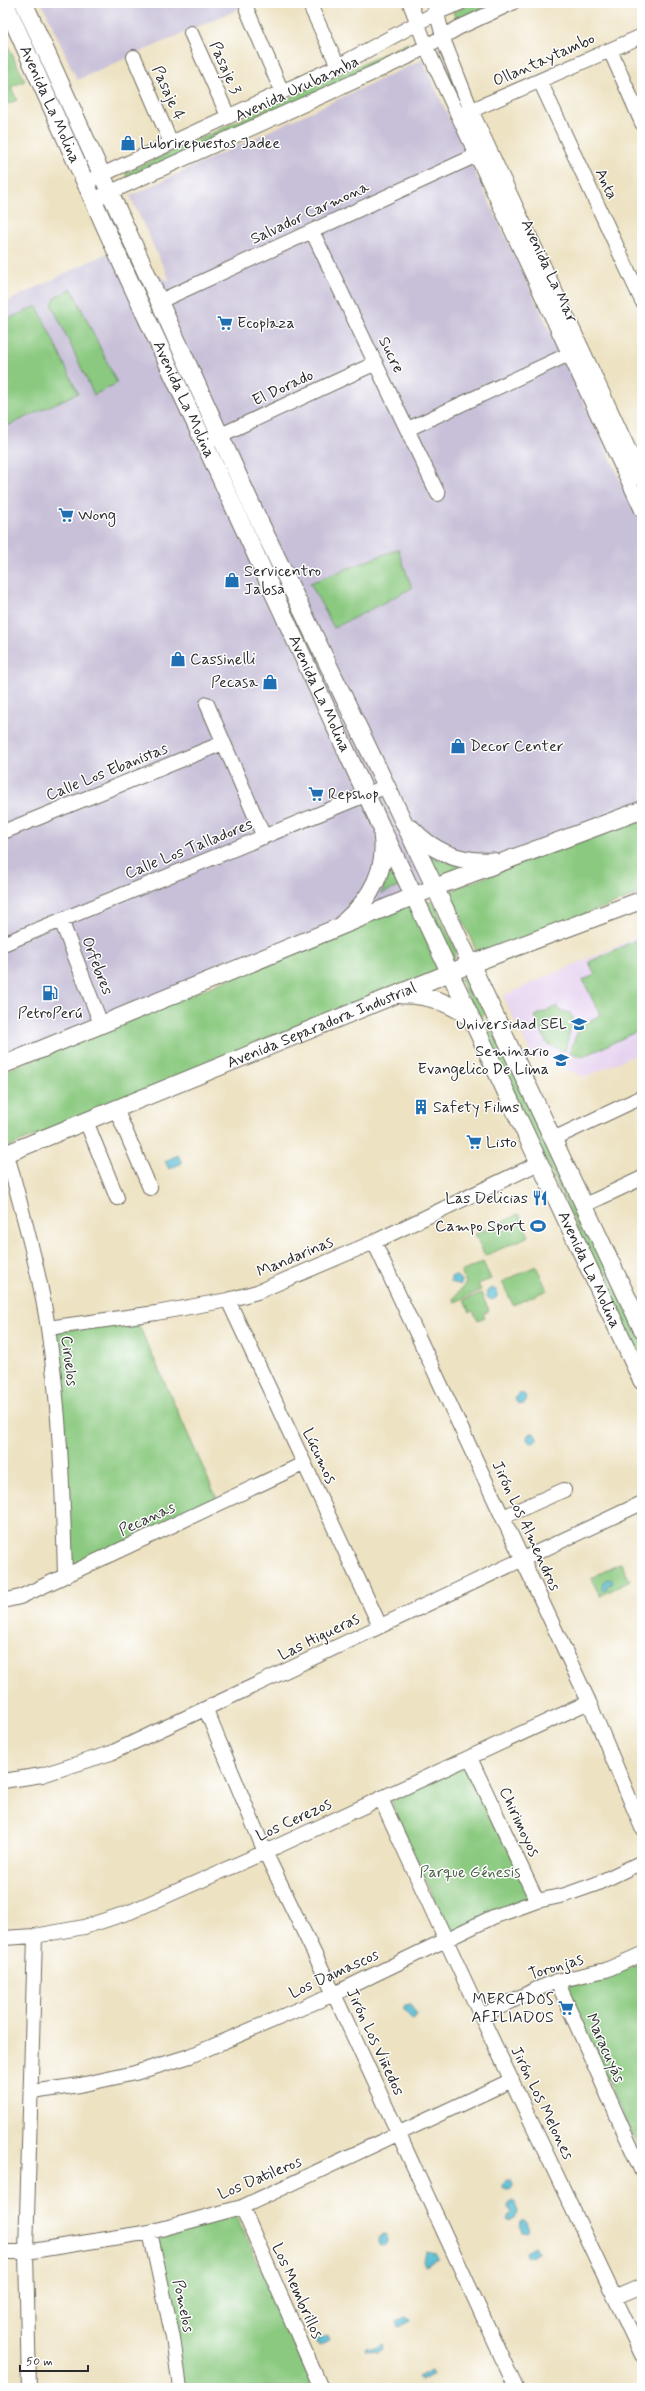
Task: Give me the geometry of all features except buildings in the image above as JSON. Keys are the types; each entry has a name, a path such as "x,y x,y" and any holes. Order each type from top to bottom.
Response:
{"main road":[{"name":"Avenida La Molina","path":"5,3 93,200 212,439 262,527 328,662 585,1205 642,1329"},
{"name":"Avenida La Molina","path":"24,3 158,302 212,439 247,534 471,1018 642,1380"},
{"path":"44,90 60,83"},
{"path":"247,534 262,527"},
{"path":"310,671 328,662"},
{"path":"3,1064 435,888 642,810"},
{"path":"400,814 422,840 448,856 477,862 514,858"},
{"path":"325,934 358,910 378,878 383,853 380,822"},
{"name":"Avenida Separadora Industrial","path":"5,1154 450,972 642,900"},
{"path":"395,995 412,994 433,998 458,1009 471,1018"},
{"path":"480,1036 483,1024 491,1020 509,1045"}],"street":[{"path":"309,3 338,66"},
{"name":"Avenida La Mar","path":"410,3 426,45 465,113 642,478"},
{"name":"Avenida Urubamba","path":"85,182 338,66 418,23 436,8 460,3"},
{"name":"Avenida Urubamba","path":"93,200 406,58 443,36 512,3"},
{"name":"Avenida La Mar","path":"436,8 477,155 569,354 640,501"},
{"path":"247,10 282,92"},
{"name":"Pasaje 3","path":"191,33 228,116"},
{"name":"Ollantaytambo","path":"465,113 642,36"},
{"path":"610,50 641,120"},
{"name":"Pasaje 4","path":"134,57 171,142"},
{"name":"Anta","path":"540,81 642,301"},
{"name":"Salvador Carmona","path":"158,302 477,155"},
{"name":"Sucre","path":"312,231 438,494"},
{"path":"408,429 569,354"},
{"name":"El Dorado","path":"212,439 376,363"},
{"path":"207,704 264,837"},
{"name":"Calle Los Ebanistas","path":"3,832 223,742"},
{"name":"Calle Los Talladores","path":"3,944 387,786"},
{"name":"Orfebres","path":"61,920 101,1024"},
{"path":"553,1139 642,1097"},
{"path":"116,1109 150,1188"},
{"path":"86,1121 117,1198"},
{"name":"Ciruelos","path":"5,1154 36,1269 48,1328 59,1427 65,1576"},
{"name":"Mandarinas","path":"48,1328 156,1313 228,1300 286,1281 374,1242 539,1163"},
{"path":"585,1205 642,1178"},
{"name":"Jirón Los Almendros","path":"374,1242 589,1702 642,1828"},
{"name":"Lúcumos","path":"228,1300 303,1464 380,1626"},
{"name":"Pecanas","path":"3,1601 20,1597 303,1464"},
{"path":"503,1517 564,1490"},
{"name":"Las Higueras","path":"3,1781 42,1775 111,1753 206,1710 380,1626 642,1503"},
{"name":"Los Cerezos","path":"3,1938 35,1936 84,1927 130,1912 381,1799 589,1702"},
{"name":"Jirón Los Viñedos","path":"206,1710 265,1852 334,1994 516,2388"},
{"name":"Chirimoyos","path":"470,1758 537,1901"},
{"name":"Jirón Los Melones","path":"381,1799 447,1940 480,2016 616,2297 642,2355"},
{"name":"Los Damascos","path":"32,2092 80,2085 135,2073 190,2056 334,1994 493,1917 537,1901 565,1895 596,1884 642,1862"},
{"path":"29,2388 26,2252 32,2092 35,1936"},
{"name":"Toronjas","path":"480,2016 557,1981 606,1970 642,1954"},
{"name":"Maracuyás","path":"557,1981 642,2172"},
{"name":"Los Datileros","path":"3,2252 26,2252 150,2232 242,2207 399,2135 512,2080"},
{"name":"Los Membrillos","path":"242,2207 321,2388"},
{"name":"Pomelos","path":"150,2232 173,2338 180,2388"},
{"path":"616,2297 642,2286"}],"shaded area":[{"path":"42,3 252,3 77,80"},
{"path":"422,60 633,506 642,502 642,805 3,1058 3,304 105,254 170,281 130,196"},
{"name":"Universidad SEL","path":"642,935 642,1052 585,1077 532,1056 503,996"}],"green space":[{"path":"473,3 496,3 456,20 453,12"},
{"path":"3,36 25,81 11,87 17,100 3,106 3,70 8,67 3,56"},
{"path":"408,43 412,50 129,180 125,173"},
{"path":"438,50 464,109 461,111 435,52"},
{"path":"72,289 117,383 94,395 52,305 56,297"},
{"path":"37,306 78,393 3,428 3,321"},
{"path":"398,549 412,588 334,628 310,583"},
{"path":"642,815 642,893 478,955 450,891"},
{"path":"427,854 455,864 485,865 442,882"},
{"path":"391,855 403,885 381,894 390,873"},
{"path":"424,901 433,902 456,950 453,962"},
{"path":"412,904 444,971 3,1149 3,1072"},
{"path":"642,937 642,1029 583,1057 569,1052 580,1026 600,1015 583,980 595,975 589,962"},
{"path":"470,975 486,1013 478,1021 460,979"},
{"path":"557,1006 559,1010 570,1013 573,1018 565,1051 547,1044 535,1016"},
{"path":"489,1026 498,1043 501,1044 642,1343 642,1364 486,1035"},
{"path":"519,1214 529,1236 485,1256 475,1234"},
{"path":"483,1262 491,1279 478,1284 481,1290 455,1302 453,1299 466,1283 461,1272"},
{"path":"536,1266 547,1290 513,1305 502,1282"},
{"path":"481,1293 489,1311 483,1314 485,1317 478,1320 473,1311 470,1312 464,1300"},
{"path":"137,1321 218,1501 68,1572 51,1332"},
{"path":"621,1563 630,1581 600,1596 591,1578"},
{"name":"Parque Génesis","path":"468,1764 530,1895 528,1900 453,1932 447,1929 391,1801"},
{"path":"642,1962 642,2157 565,1987 623,1971"},
{"path":"235,2213 315,2388 185,2388 154,2237"}],"water":[{"path":"178,1155 182,1163 169,1169 165,1161"},
{"path":"455,1275 461,1280 460,1285 451,1282 451,1277"},
{"path":"490,1289 494,1289 496,1290 496,1298 490,1299 487,1296 487,1292"},
{"path":"519,1394 523,1394 525,1395 525,1403 519,1404 516,1401 516,1397"},
{"path":"532,1433 537,1438 532,1443 527,1438"},
{"path":"608,1579 612,1580 612,1584 607,1585 606,1590 602,1590 602,1584"},
{"path":"410,2005 416,2013 414,2019 412,2019 403,2010 405,2006"},
{"path":"506,2180 510,2180 512,2181 512,2189 506,2190 503,2187 503,2183"},
{"path":"514,2201 518,2212 516,2218 509,2220 508,2217 512,2213 508,2206"},
{"path":"522,2220 525,2220 529,2231 527,2233 522,2232 519,2225"},
{"path":"381,2235 385,2235 387,2236 387,2244 381,2245 378,2242 378,2238"},
{"path":"534,2246 538,2253 527,2257 525,2251"},
{"path":"425,2252 437,2254 439,2259 425,2265 423,2261"},
{"path":"408,2316 411,2321 399,2327 396,2322"},
{"path":"327,2336 329,2341 319,2346 316,2340"},
{"path":"382,2344 383,2349 377,2352 365,2350 367,2347 373,2348"},
{"path":"432,2370 434,2374 420,2381 417,2377"}],"place":[{"name":"Lubrirepuestos Jadee","path":"128,143"},
{"name":"Ecoplaza","path":"225,323"},
{"name":"Wong","path":"66,515"},
{"name":"Servicentro Jabsa","path":"232,580"},
{"name":"Cassinelli","path":"178,659"},
{"name":"Pecasa","path":"270,682"},
{"name":"Decor Center","path":"458,746"},
{"name":"Repshop","path":"316,794"},
{"name":"PetroPerú","path":"50,993"},
{"name":"Universidad SEL","path":"579,1024"},
{"name":"Seminario Evangelico De Lima","path":"561,1060"},
{"name":"Safety Films","path":"421,1107"},
{"name":"Listo","path":"474,1142"},
{"name":"Las Delicias","path":"540,1198"},
{"name":"Campo Sport","path":"538,1226"},
{"name":"MERCADOS AFILIADOS","path":"566,2008"}]}
